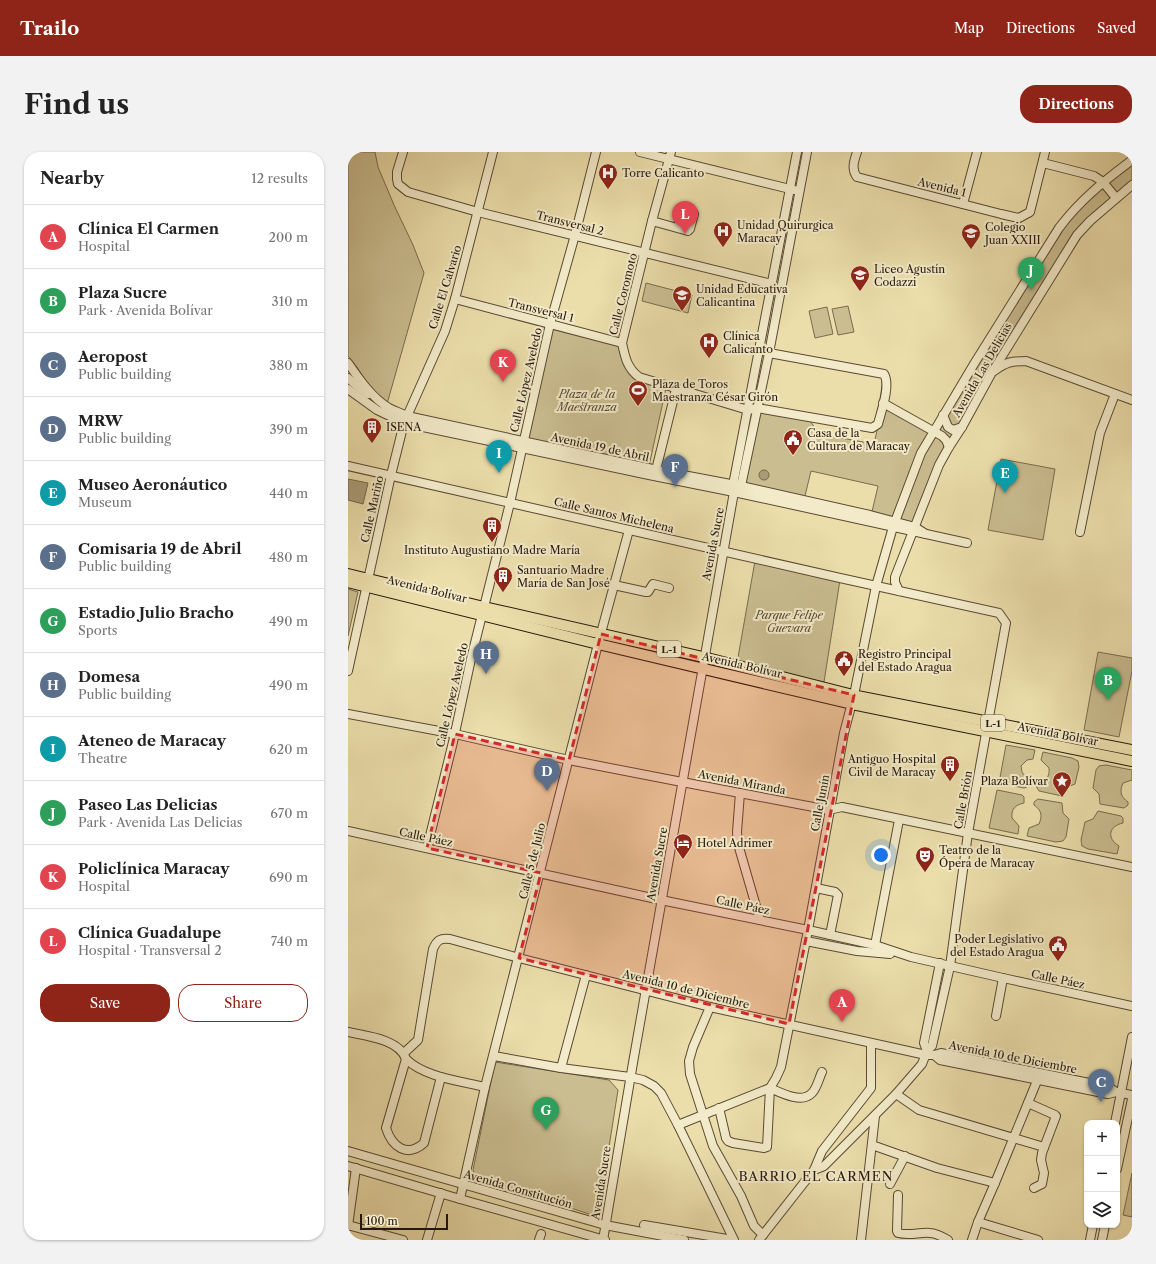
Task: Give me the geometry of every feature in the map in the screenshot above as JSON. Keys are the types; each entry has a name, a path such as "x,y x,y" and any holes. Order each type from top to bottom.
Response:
{"main road":[{"name":"Avenida Bolívar","path":"348,574 367,582 600,639 702,668 988,727 1132,761"},
{"name":"Avenida Bolívar","path":"348,582 367,582"},
{"name":"Avenida Bolívar","path":"600,639 704,657 853,699"},
{"name":"Avenida Bolívar","path":"988,727 1132,750"}],"street":[{"name":"Transversal 2","path":"403,152 397,172 397,179 398,184 408,192 478,212 772,284"},
{"name":"Calle El Calvario","path":"405,420 445,331 478,212 492,152"},
{"name":"Calle López Aveledo","path":"427,848 510,502 550,324 596,152"},
{"path":"640,152 670,155 799,191"},
{"name":"Avenida Sucre","path":"603,1240 630,1077 723,551 736,487 748,410 797,152"},
{"name":"Avenida Sucre","path":"736,487 757,408 769,353 807,152"},
{"name":"Avenida 1","path":"857,152 853,167 854,173 857,177 1019,218 1030,212 1043,163"},
{"path":"963,204 977,152"},
{"path":"1045,152 1043,163 1094,176 1103,182 1116,198"},
{"name":"Calle Coromoto","path":"670,155 622,343 626,361 630,370 639,377 748,410 757,408 872,428 878,424 887,386 884,374 769,353"},
{"name":"Avenida Las Delicias","path":"876,586 894,524 921,453 943,415 1059,228 1072,210 1103,182 1132,160"},
{"name":"Avenida Las Delicias","path":"899,591 895,582 895,577 939,465 962,428 990,374 1071,243 1090,220 1132,185"},
{"path":"652,221 678,228"},
{"name":"Transversal 1","path":"455,299 622,343"},
{"path":"990,374 1002,365 1012,361 1026,361 1132,400"},
{"name":"Avenida 19 de Abril","path":"349,366 378,400 405,420"},
{"path":"348,378 360,389 378,400"},
{"name":"Avenida 19 de Abril","path":"348,389 377,410 405,420 522,445 736,487"},
{"path":"656,470 676,389"},
{"path":"1080,532 1100,433 1115,394"},
{"path":"883,403 945,437 949,447"},
{"path":"943,415 948,427 953,430 962,428"},
{"name":"Calle Mariño","path":"348,671 391,475 405,420"},
{"name":"Avenida 19 de Abril","path":"522,445 656,470 736,487 894,524 926,534 967,543"},
{"name":"Calle Santos Michelena","path":"348,466 876,586"},
{"name":"Calle 5 de Julio","path":"460,1199 485,1087 629,530"},
{"path":"614,585 646,592 648,592 653,584 669,588"},
{"name":"Calle Brión","path":"814,1170 824,1166 896,1094 922,1064 929,1054 932,1046 950,966 968,833 1006,623 999,613 876,586"},
{"name":"Calle Junín","path":"770,1088 781,1067 816,888 844,733 853,699 876,586"},
{"name":"Avenida Miranda","path":"348,714 455,734 569,760 740,794 829,810 842,807 1132,867"},
{"path":"740,794 737,832 738,844 760,920"},
{"path":"875,946 899,820"},
{"name":"Calle Páez","path":"348,831 661,900 808,930 875,946 911,957 1132,1006"},
{"path":"816,888 835,892 838,895 830,935"},
{"name":"Avenida 10 de Diciembre","path":"405,1056 418,1040 433,949 436,942 442,938 710,1007 871,1043 929,1054 941,1053 1038,1076 1109,1087 1118,1093 1132,1095"},
{"path":"806,941 857,951 911,957"},
{"path":"929,1054 924,1043 940,963"},
{"path":"561,1068 586,975"},
{"path":"996,1016 1003,978"},
{"path":"710,1007 696,1038 689,1061 690,1074 713,1146 742,1196 754,1226 761,1238 814,1170 822,1151 871,1088 871,1043"},
{"path":"931,1008 939,1010"},
{"path":"348,1032 382,1040 394,1045 413,1066 441,1077 485,1087"},
{"path":"1115,1120 1118,1093 1132,1037"},
{"path":"405,1056 386,1128 394,1144 404,1150 414,1150 424,1143 441,1077"},
{"path":"494,1056 561,1068 630,1077 642,1080 654,1086 661,1093 678,1125 733,1240"},
{"path":"678,1125 770,1088 783,1094 804,1098 809,1096 814,1090 822,1072"},
{"path":"972,1240 1038,1076"},
{"path":"719,1108 728,1141 762,1149 767,1147 770,1088"},
{"path":"896,1094 919,1110 1044,1147"},
{"path":"1120,1156 1132,1099"},
{"path":"1028,1103 1055,1115 1055,1120 1044,1147 1041,1160 1044,1173 1042,1184 1034,1188"},
{"path":"861,1240 875,1116"},
{"path":"872,1145 937,1168 995,1183"},
{"name":"Avenida Constitución","path":"348,1151 605,1225 684,1240"},
{"path":"890,1184 905,1156"},
{"path":"348,1166 603,1240"},
{"path":"356,1168 348,1226 403,1240"},
{"path":"427,1240 442,1193"},
{"path":"898,1195 897,1231 902,1237 931,1232 948,1240"},
{"path":"978,1222 1038,1240"},
{"path":"644,1225 733,1240"},
{"path":"1090,1240 1092,1228"},
{"path":"1102,1240 1104,1228"}],"highlighted area":[{"path":"601,634 854,695 789,1024 519,958 541,873 427,848 455,734 569,760"}],"green space":[{"path":"348,152 375,152 378,167 424,273 387,404 376,398 357,367 348,356"},
{"path":"1132,160 1132,185 1080,232 945,448 914,526 871,516 878,486 811,471 804,500 741,486 757,408 806,416 820,434 874,444 883,403 934,428 1059,228"},
{"path":"646,283 692,295 688,313 642,301"},
{"path":"848,306 854,332 838,335 832,309"},
{"path":"827,307 833,334 815,338 809,311"},
{"name":"Plaza de la Maestranza","path":"552,327 620,345 630,372 666,388 649,466 526,439"},
{"path":"1001,459 1055,469 1043,540 988,530"},
{"name":"Parque Felipe Guevara","path":"755,561 840,580 824,682 737,663"},
{"path":"348,589 358,592 348,636"},
{"path":"1098,652 1132,658 1132,671 1119,737 1084,730"},
{"path":"1006,745 1035,750 1033,759 1027,760 1021,766 1022,772 1029,782 1027,787 1024,788 999,783"},
{"path":"1043,752 1072,758 1078,761 1079,767 1075,784 1067,787 1062,796 1039,791 1036,786 1037,783 1047,778 1049,774 1049,768 1041,760"},
{"path":"1106,765 1132,770 1132,780 1123,783 1121,789 1122,796 1128,802 1128,805 1124,808 1100,804 1099,794 1093,788 1096,770 1099,766"},
{"path":"997,790 1022,795 1024,797 1024,803 1016,806 1012,812 1012,818 1019,826 1018,834 989,828"},
{"path":"1038,799 1062,803 1063,813 1069,819 1066,837 1063,841 1056,842 1027,836 1029,828 1039,824 1041,818 1041,813 1034,805 1034,802"},
{"path":"1098,811 1121,816 1123,818 1123,823 1112,829 1111,833 1112,839 1119,846 1117,854 1088,849 1082,846 1081,840 1085,822 1093,819"},
{"path":"495,1062 609,1080 618,1090 598,1217 556,1203 476,1180 473,1170"},
{"path":"1132,1173 1132,1217 1123,1215"}],"shaded area":[{"path":"762,470 766,470 768,471 768,479 762,480 759,477 759,473"},
{"path":"348,479 368,483 363,504 348,500"}],"place":[{"name":"Torre Calicanto","path":"608,190"},
{"name":"Clínica Guadalupe","path":"685,234"},
{"name":"Unidad Quirurgica Maracay","path":"723,248"},
{"name":"Colegio Juan XXIII","path":"971,250"},
{"name":"Paseo Las Delicias","path":"1031,290"},
{"name":"Liceo Agustín Codazzi","path":"860,292"},
{"name":"Unidad Educativa Calicantina","path":"682,312"},
{"name":"Clínica Calicanto","path":"709,359"},
{"name":"Policlínica Maracay","path":"503,382"},
{"name":"Plaza de Toros Maestranza César Girón","path":"638,407"},
{"name":"ISENA","path":"372,444"},
{"name":"Casa de la Cultura de Maracay","path":"793,456"},
{"name":"Ateneo de Maracay","path":"499,473"},
{"name":"Comisaria 19 de Abril","path":"675,487"},
{"name":"Museo Aeronáutico","path":"1005,493"},
{"name":"Instituto Augustiano Madre María","path":"492,543"},
{"name":"Santuario Madre María de San José","path":"503,593"},
{"name":"Domesa","path":"486,674"},
{"name":"Registro Principal del Estado Aragua","path":"844,677"},
{"name":"Plaza Sucre","path":"1108,700"},
{"name":"Antiguo Hospital Civil de Maracay","path":"950,782"},
{"name":"MRW","path":"547,791"},
{"name":"Plaza Bolívar","path":"1062,798"},
{"name":"Hotel Adrimer","path":"683,860"},
{"name":"Teatro de la Ópera de Maracay","path":"925,873"},
{"name":"Poder Legislativo del Estado Aragua","path":"1058,962"},
{"name":"Clínica El Carmen","path":"842,1022"},
{"name":"Aeropost","path":"1101,1102"},
{"name":"Estadio Julio Bracho","path":"546,1130"}],"district":[{"name":"BARRIO EL CARMEN","path":"816,1176"}]}
